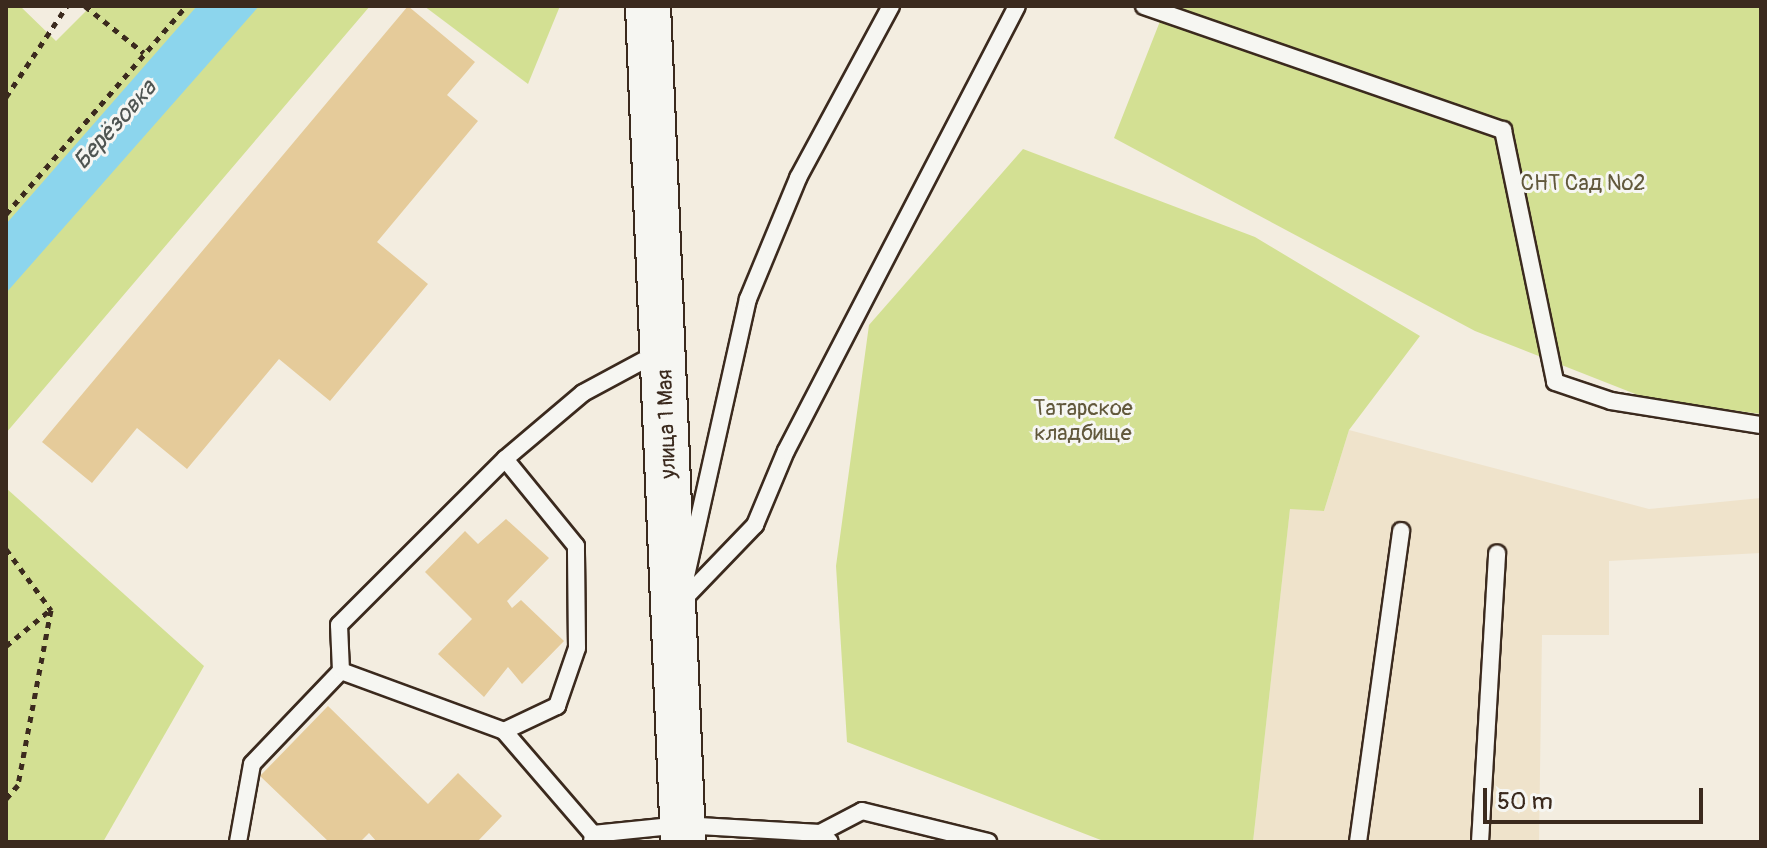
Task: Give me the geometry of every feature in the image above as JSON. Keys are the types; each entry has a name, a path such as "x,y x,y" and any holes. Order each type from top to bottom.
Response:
{"main road":[{"name":"улица 1 Мая","path":"649,25 683,833"}],"lane":[{"path":"649,25 671,6"},
{"path":"675,608 699,538 748,299 798,178 891,6"},
{"path":"675,608 755,525 786,451 1017,6"},
{"path":"1144,6 1503,130 1555,382 1611,401 1761,425"},
{"path":"238,842 252,764 341,671 339,625 505,459 583,393 664,350"},
{"path":"504,731 557,706 577,648 576,546 505,459"},
{"path":"1358,842 1401,531"},
{"path":"1480,842 1497,553"},
{"path":"341,671 504,731 592,838 683,833 825,838 862,811 988,842"}],"path":[{"path":"6,97 67,6"},
{"path":"85,6 144,53"},
{"path":"6,214 186,6"},
{"path":"6,549 51,610 18,785 6,799"},
{"path":"6,646 51,610"}],"shaded area":[{"path":"1349,430 1649,509 1761,498 1761,553 1609,561 1609,635 1542,635 1539,842 1253,842 1290,508 1324,511"}],"green space":[{"path":"6,6 20,6 56,41 91,6 370,6 6,433"},
{"path":"424,6 560,6 528,84"},
{"name":"СНТ Сад №2","path":"1166,6 1761,6 1761,414 1648,399 1475,331 1114,138"},
{"name":"Татарское кладбище","path":"1023,149 1255,237 1420,336 1349,430 1324,511 1290,509 1253,842 1106,842 847,742 836,566 869,325"},
{"path":"6,488 204,666 103,842 6,842"}],"water":[{"name":"Берёзовка","path":"197,6 259,6 6,293 6,224"}],"building":[{"path":"408,6 475,62 447,95 478,121 377,242 428,284 330,401 279,359 187,469 137,428 92,483 42,442"},
{"path":"506,519 549,558 507,601 512,608 521,600 564,641 522,684 508,667 484,697 438,654 472,619 425,572 465,531 478,544"},
{"path":"328,706 428,804 458,773 502,816 477,842 377,842 369,833 360,842 329,842 260,776"}]}
